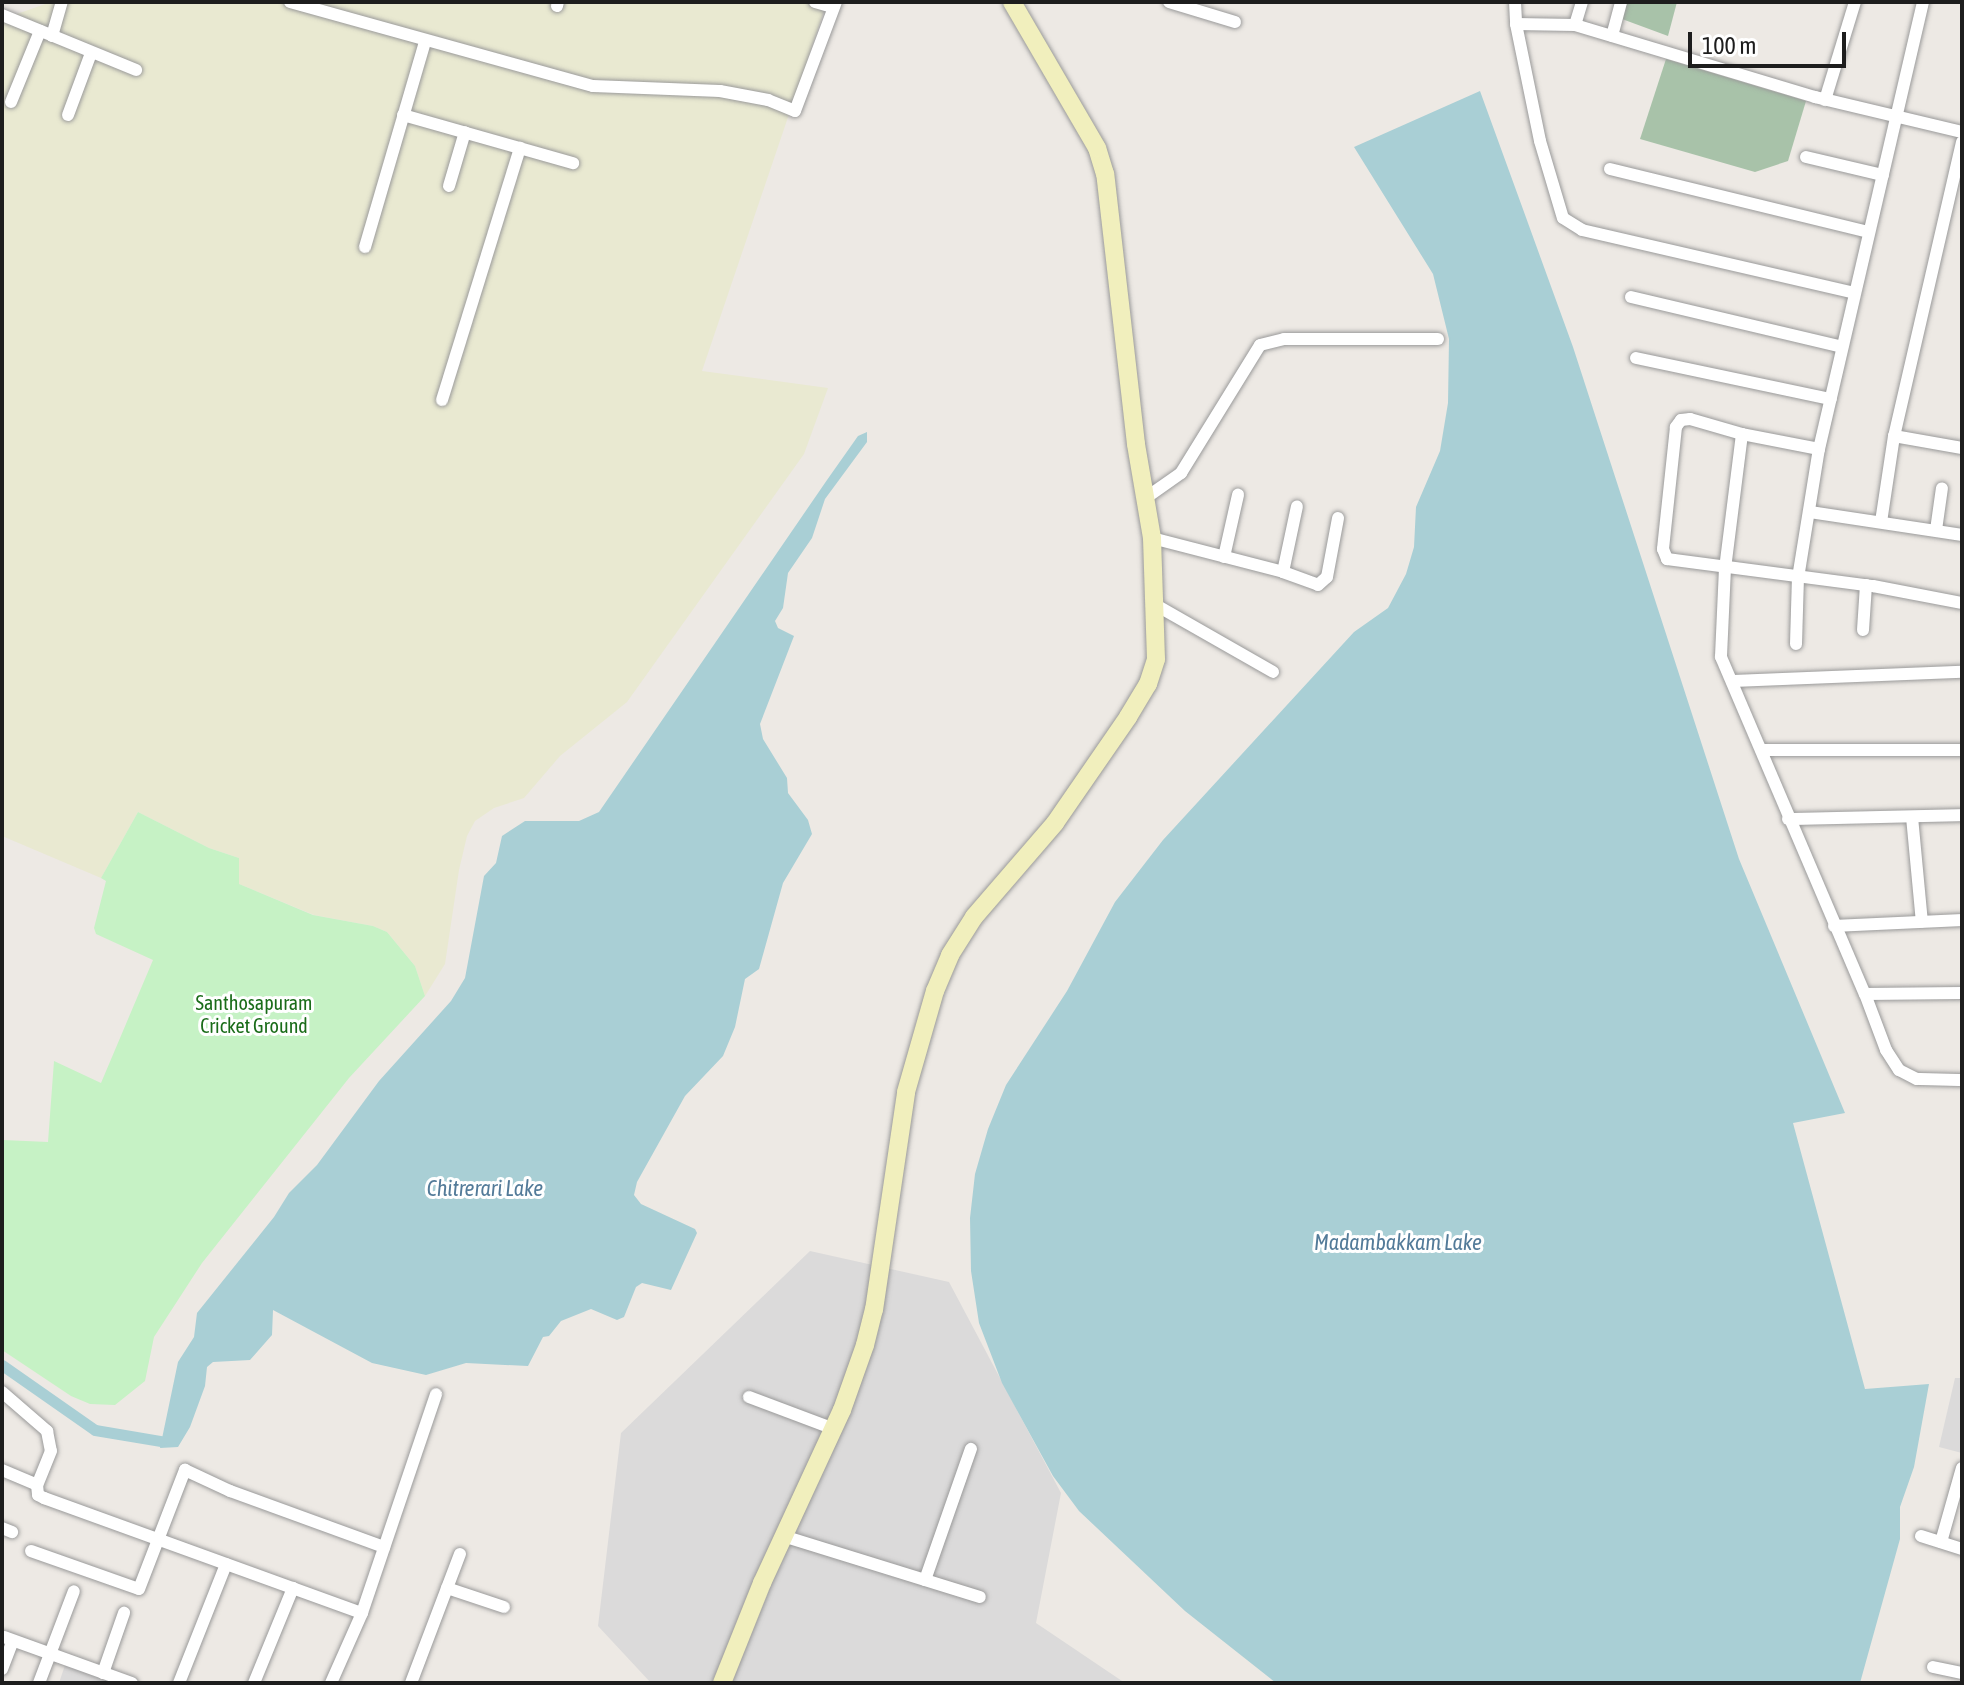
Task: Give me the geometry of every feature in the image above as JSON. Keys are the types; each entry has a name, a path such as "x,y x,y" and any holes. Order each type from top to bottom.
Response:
{"street":[{"path":"11,102 62,2"},
{"path":"290,2 425,42 593,86 720,91 768,100 795,111 835,5 815,2"},
{"path":"722,1683 783,1536 834,1429 874,1310 906,1092 935,991 962,934 1055,823 1148,684 1157,647 1152,538 1136,444 1105,174 1097,148 1012,2"},
{"path":"1169,2 1235,22"},
{"path":"1515,2 1516,24 1540,141 1563,218 1569,224 1854,293"},
{"path":"1575,25 1582,2"},
{"path":"1612,36 1621,2"},
{"path":"1825,100 1855,2"},
{"path":"1796,644 1798,578 1819,449 1923,2"},
{"path":"2,15 136,70"},
{"path":"1516,24 1575,25 1825,100 1962,132"},
{"path":"365,247 425,42"},
{"path":"68,115 91,53"},
{"path":"403,115 573,163"},
{"path":"449,186 465,132"},
{"path":"1881,522 1894,436 1962,142"},
{"path":"442,400 520,148"},
{"path":"1806,157 1883,175"},
{"path":"1610,169 1868,232"},
{"path":"1631,297 1842,347"},
{"path":"1147,497 1181,473 1260,345 1284,339 1438,339"},
{"path":"1636,358 1831,399"},
{"path":"1819,449 1742,434 1690,419 1681,420 1676,427 1663,553 1670,561 1866,585 1962,603"},
{"path":"1742,434 1725,568 1721,657 1886,1050 1899,1070 1917,1079 1962,1080"},
{"path":"1894,436 1962,448"},
{"path":"1936,530 1942,488"},
{"path":"1224,557 1238,495"},
{"path":"1283,572 1297,506"},
{"path":"1810,512 1962,535"},
{"path":"1152,538 1323,584 1338,518"},
{"path":"1863,630 1866,585"},
{"path":"1154,604 1273,672"},
{"path":"1733,681 1962,672"},
{"path":"1762,750 1962,750"},
{"path":"1788,819 1962,815"},
{"path":"1912,817 1922,922"},
{"path":"1834,926 1962,920"},
{"path":"1865,994 1962,993"},
{"path":"2,1392 47,1431 51,1451 37,1485 38,1495 362,1613"},
{"path":"331,1683 362,1613 436,1394"},
{"path":"749,1397 834,1429"},
{"path":"925,1580 971,1449"},
{"path":"1941,1542 1962,1468"},
{"path":"2,1470 37,1485"},
{"path":"31,1551 138,1589 185,1470 230,1491 384,1547"},
{"path":"783,1536 980,1597"},
{"path":"1921,1536 1962,1549"},
{"path":"411,1683 460,1554"},
{"path":"179,1683 226,1564"},
{"path":"254,1683 293,1588"},
{"path":"447,1588 504,1607"},
{"path":"39,1683 74,1591"},
{"path":"103,1673 124,1613"},
{"path":"2,1669 8,1639 132,1683"},
{"path":"1933,1667 1962,1673"}],"shaded area":[{"path":"810,1251 949,1282 1061,1493 1036,1623 1125,1683 651,1683 598,1626 621,1433"},
{"path":"1955,1378 1962,1378 1962,1453 1939,1447"},
{"path":"66,1662 131,1683 59,1683"}],"green space":[{"path":"51,2 827,2 702,371 828,388 804,454 627,702 560,756 524,798 494,808 475,821 467,836 459,870 445,964 425,996 415,966 387,932 373,926 314,915 239,884 239,858 209,848 138,812 101,878 2,836 2,10 11,16"},
{"path":"1626,2 1677,2 1668,36 1622,19"},
{"path":"1666,59 1806,101 1788,161 1755,172 1640,139"},
{"name":"Santhosapuram Cricket Ground","path":"138,812 209,848 239,858 239,884 313,915 373,926 387,932 415,966 425,996 349,1078 202,1263 154,1337 145,1381 115,1405 90,1404 71,1396 2,1350 3,1140 48,1142 54,1061 101,1083 153,960 96,934 94,928 106,881 101,878"}],"water":[{"name":"Madambakkam Lake","path":"1480,91 1573,347 1739,859 1845,1113 1793,1123 1865,1389 1929,1384 1914,1467 1900,1507 1900,1539 1860,1683 1276,1683 1185,1611 1079,1511 1053,1476 1002,1383 979,1323 971,1271 970,1218 975,1174 988,1129 1006,1085 1067,991 1115,902 1163,840 1354,632 1388,608 1406,574 1414,547 1416,507 1440,451 1448,403 1449,339 1433,274 1354,147"},
{"name":"Chitrerari Lake","path":"867,432 867,442 825,499 812,538 788,573 783,608 775,621 778,628 794,636 760,724 763,739 787,778 788,793 808,820 812,834 783,883 759,969 745,979 735,1027 723,1056 685,1096 637,1182 634,1195 641,1204 695,1229 697,1233 671,1290 642,1283 636,1287 624,1317 617,1320 591,1309 561,1321 549,1336 543,1337 528,1366 466,1363 426,1375 372,1363 273,1310 272,1335 250,1360 213,1362 207,1367 205,1386 190,1427 178,1447 160,1448 178,1362 194,1337 197,1313 274,1217 289,1193 317,1165 379,1081 451,1001 465,978 484,876 496,863 502,836 525,821 579,821 599,812 858,436"}],"waterway":[{"path":"2,1365 95,1430 161,1441"}]}
